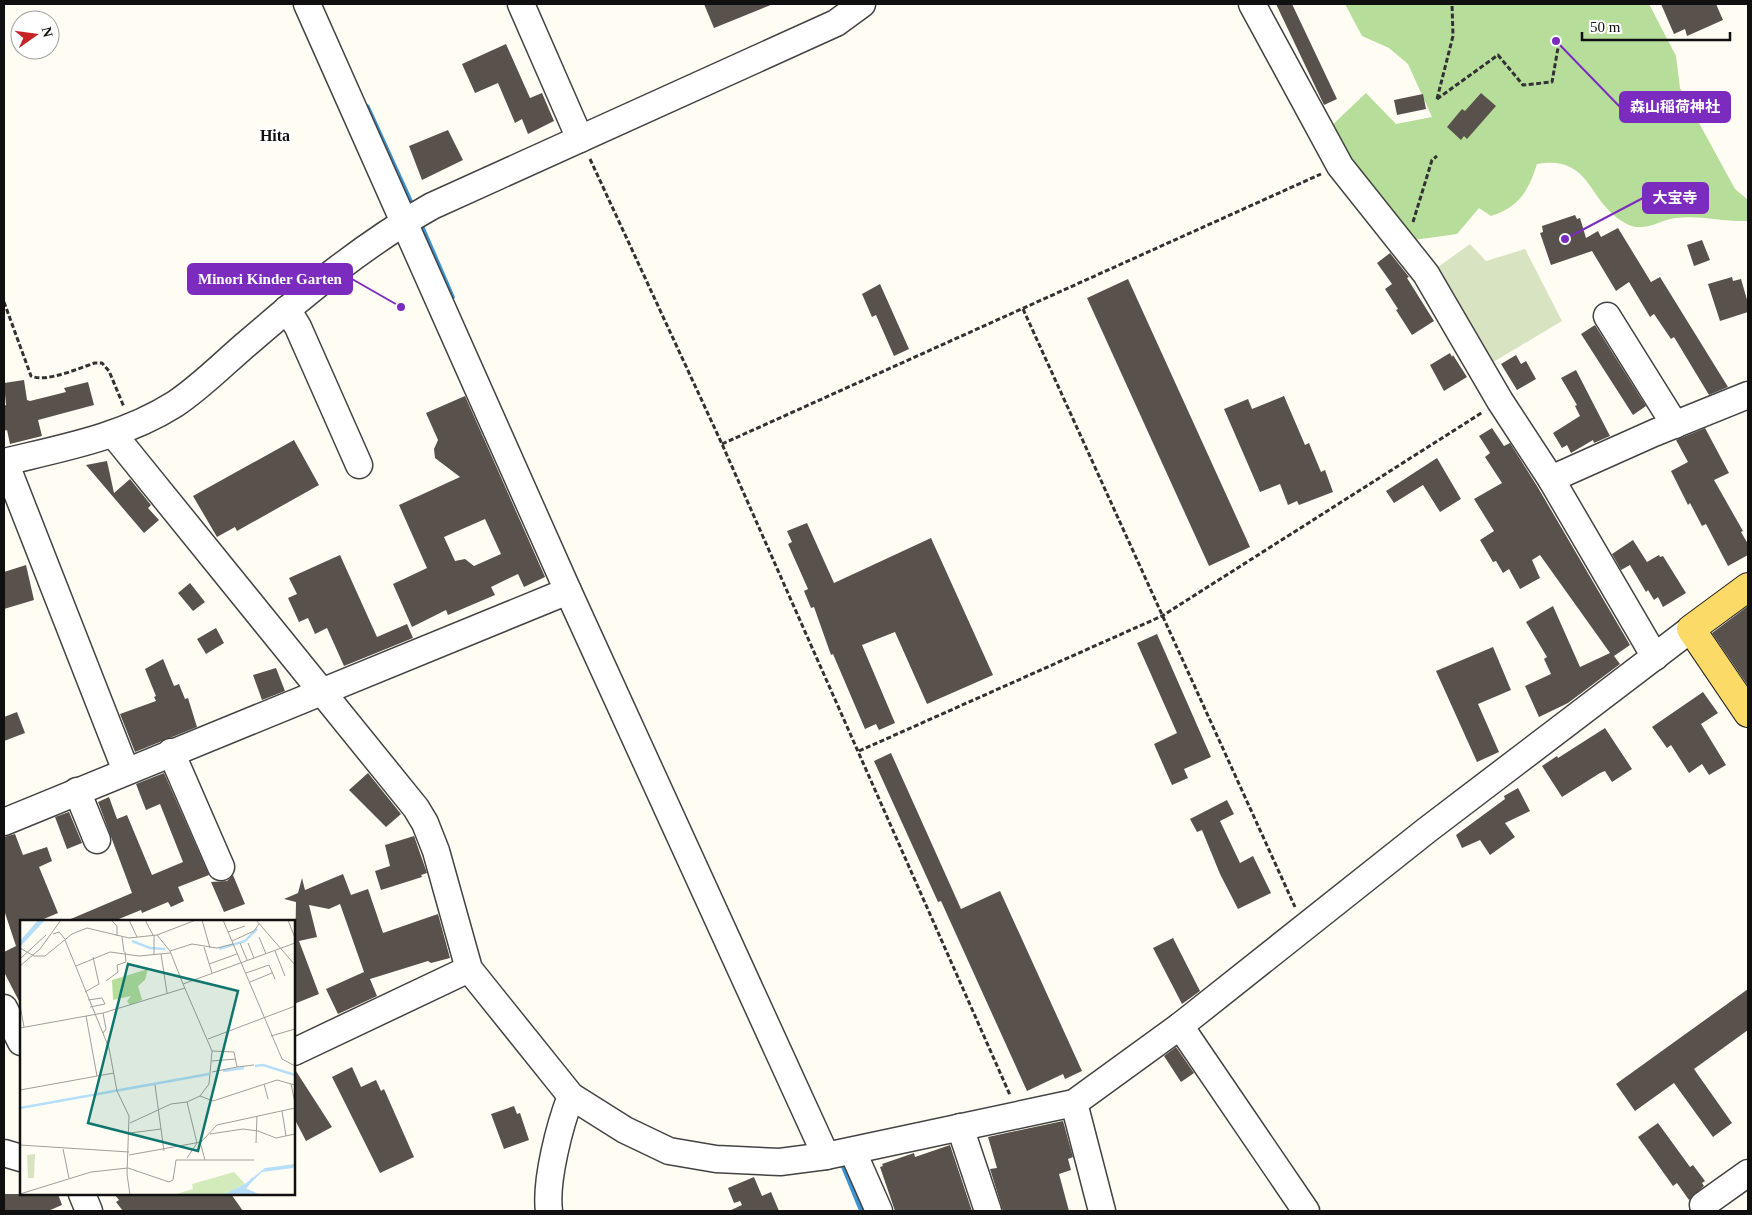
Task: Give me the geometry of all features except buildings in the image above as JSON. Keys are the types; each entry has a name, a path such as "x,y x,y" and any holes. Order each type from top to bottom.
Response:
{"main road":[{"path":"1748,587 1691,628 1748,713"}],"street":[{"path":"307,4 414,216 568,591 826,1156"},
{"path":"521,4 580,139"},
{"path":"126,771 4,462 123,430 175,404 287,309 368,245 414,216 836,23 862,4"},
{"path":"1252,4 1340,166 1426,274 1500,401 1551,478 1656,657"},
{"path":"287,309 298,327 360,465"},
{"path":"1619,318 1683,421"},
{"path":"1551,478 1748,395"},
{"path":"123,430 133,461 322,690 425,823 436,851 469,969 571,1096 625,1130 668,1151 716,1159 780,1162 854,1152 1074,1103 1180,1026 1427,830 1656,657 1691,628"},
{"path":"4,822 322,690 568,591"},
{"path":"171,752 221,867"},
{"path":"77,791 97,840"},
{"path":"295,1052 469,969"},
{"path":"4,1008 20,1040"},
{"path":"1180,1026 1306,1211"},
{"path":"549,1211 548,1190 562,1118 571,1096"},
{"path":"1074,1103 1102,1211"},
{"path":"960,1127 988,1211"},
{"path":"854,1152 879,1211"},
{"path":"4,1153 20,1158"},
{"path":"1703,1205 1748,1174"},
{"path":"82,1195 89,1211"}],"path":[{"path":"1452,4 1453,36 1437,98 1498,55 1523,85 1552,82 1558,48"},
{"path":"580,139 722,444 1019,1114"},
{"path":"1403,245 1408,239 1432,160 1438,156"},
{"path":"722,444 1340,166"},
{"path":"4,302 31,376 37,379 46,378 95,363 102,363 109,371 123,430"},
{"path":"1023,309 1304,928"},
{"path":"859,751 1162,616 1500,401"}],"green space":[{"path":"1345,4 1649,4 1676,56 1680,88 1735,189 1748,200 1748,221 1685,217 1669,219 1645,227 1632,226 1613,214 1579,173 1569,166 1555,163 1537,164 1526,190 1509,208 1491,216 1479,208 1457,234 1414,240 1329,128 1366,93 1396,124 1432,117 1408,64 1389,48 1362,36"},
{"path":"1470,244 1486,261 1525,249 1562,321 1485,367 1431,272"}],"waterway":[{"path":"367,107 414,210"},
{"path":"419,221 452,297"},
{"path":"841,1160 862,1211"}],"place":[{"name":"森山稲荷神社","path":"1556,41"},
{"name":"大宝寺","path":"1565,239"},
{"name":"Minori Kinder Garten","path":"401,307"}],"district":[{"name":"Hita","path":"275,135"}]}
